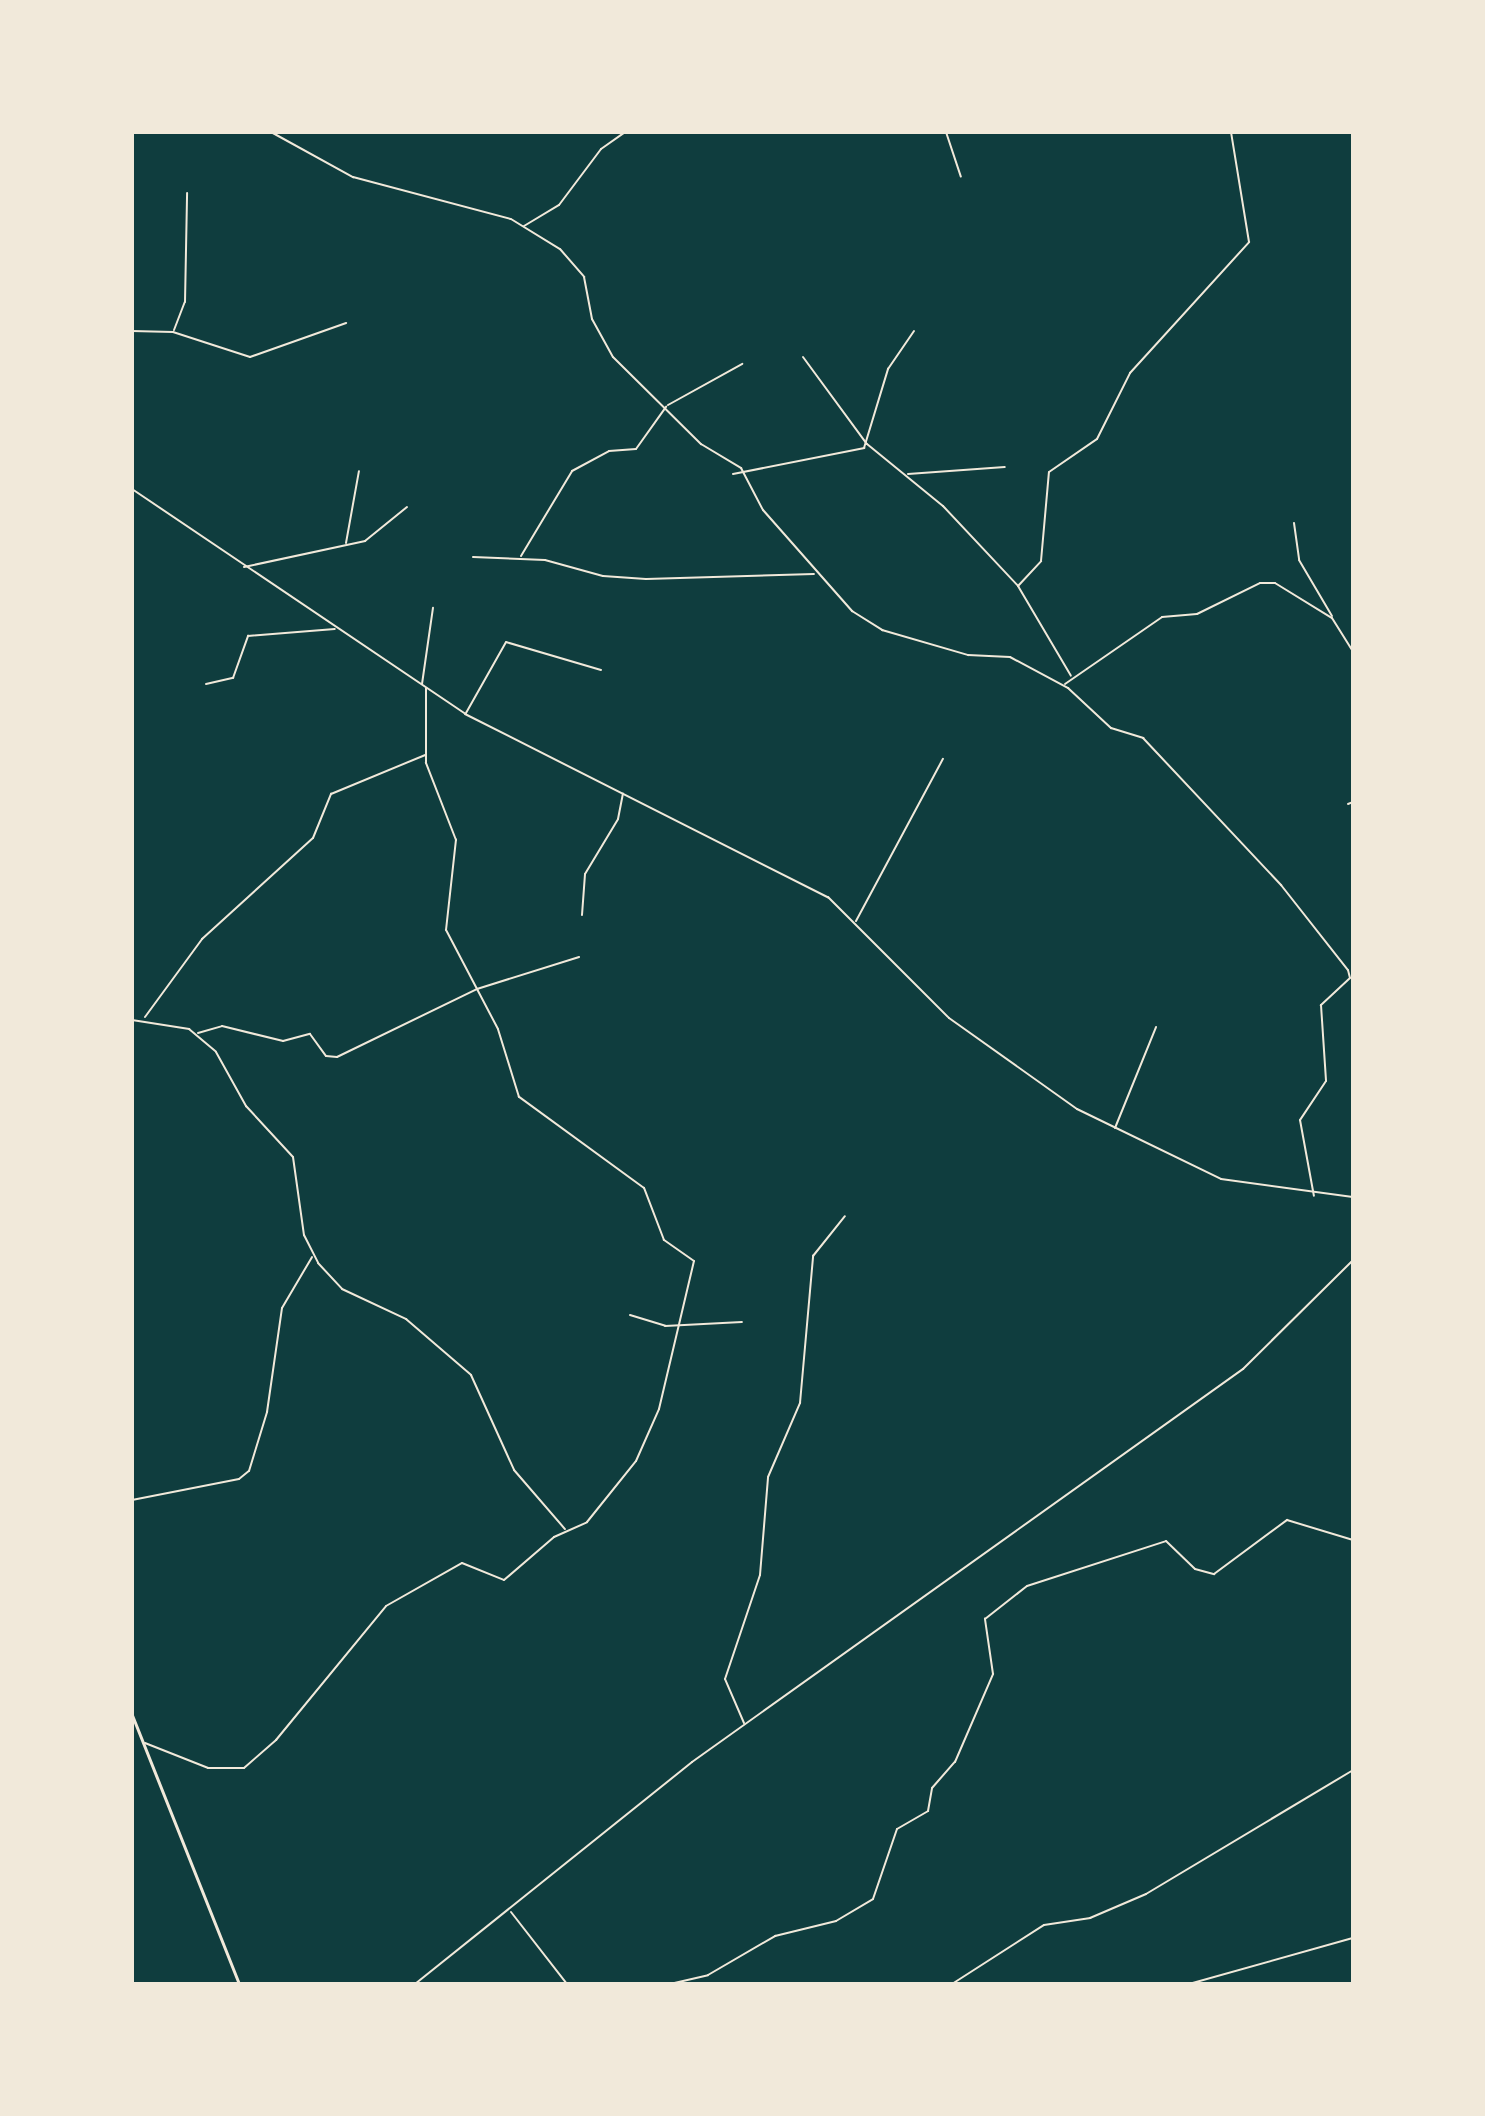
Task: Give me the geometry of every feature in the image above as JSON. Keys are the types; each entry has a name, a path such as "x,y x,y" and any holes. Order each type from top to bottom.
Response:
{"main road":[{"path":"132,1715 239,1984"}],"street":[{"path":"271,132 365,182 524,226 575,264 613,357 667,406 701,444 741,468 815,574 882,630 968,655 1010,657 1063,686 1111,728 1143,738 1281,885 1348,970 1350,978 1321,1005 1326,1081 1300,1120 1314,1196"},
{"path":"946,132 961,177"},
{"path":"1018,586 1041,561 1049,472 1097,439 1130,373 1249,242 1231,132"},
{"path":"524,226 559,205 601,149 624,133"},
{"path":"173,332 185,302 187,193"},
{"path":"132,331 173,332 250,357 346,323"},
{"path":"867,444 888,369 914,331"},
{"path":"803,357 867,444 907,474 1018,586 1071,676"},
{"path":"520,557 572,471 609,451 636,449 662,423 667,406 742,364"},
{"path":"733,474 741,468 798,466 867,444"},
{"path":"907,474 1005,467"},
{"path":"346,544 359,471"},
{"path":"132,489 243,567 465,714 803,883 855,922 928,998 1009,1066 1115,1129 1221,1179 1314,1196 1353,1197"},
{"path":"243,567 367,540 407,507"},
{"path":"1294,523 1299,560 1353,651"},
{"path":"473,557 520,557 646,579 815,574"},
{"path":"1063,686 1071,676 1162,617 1197,614 1260,583 1275,583 1332,618"},
{"path":"422,685 433,608"},
{"path":"206,684 233,678 248,636 336,628"},
{"path":"465,714 506,642 601,670"},
{"path":"144,1743 208,1768 244,1768 276,1740 386,1606 462,1563 504,1580 565,1530 597,1513 636,1461 659,1409 694,1261 664,1240 644,1188 519,1097 477,989 446,930 456,840 425,755 426,688"},
{"path":"144,1018 202,939 313,838 331,794 425,755"},
{"path":"855,922 943,759"},
{"path":"582,915 585,874 618,819 623,792"},
{"path":"1348,804 1353,802"},
{"path":"132,1020 144,1018 197,1034 222,1026 283,1041 310,1034 326,1056 337,1057 477,989 579,957"},
{"path":"1115,1129 1156,1027"},
{"path":"197,1034 246,1106 293,1157 313,1256 342,1289 406,1319 471,1375 514,1470 565,1530"},
{"path":"744,1725 725,1679 760,1575 768,1477 800,1403 813,1256 845,1216"},
{"path":"132,1500 239,1479 249,1471 282,1308 313,1256"},
{"path":"415,1984 510,1911 582,1846 744,1725 1233,1376 1353,1260"},
{"path":"630,1315 679,1325 742,1322"},
{"path":"670,1984 708,1975 775,1936 836,1921 873,1899 897,1829 928,1811 932,1788 955,1762 993,1674 985,1619 1027,1586 1166,1541 1195,1569 1214,1574 1287,1520 1353,1540"},
{"path":"952,1984 1044,1925 1090,1918 1146,1894 1353,1770"},
{"path":"510,1911 567,1984"},
{"path":"1189,1984 1353,1938"}]}
